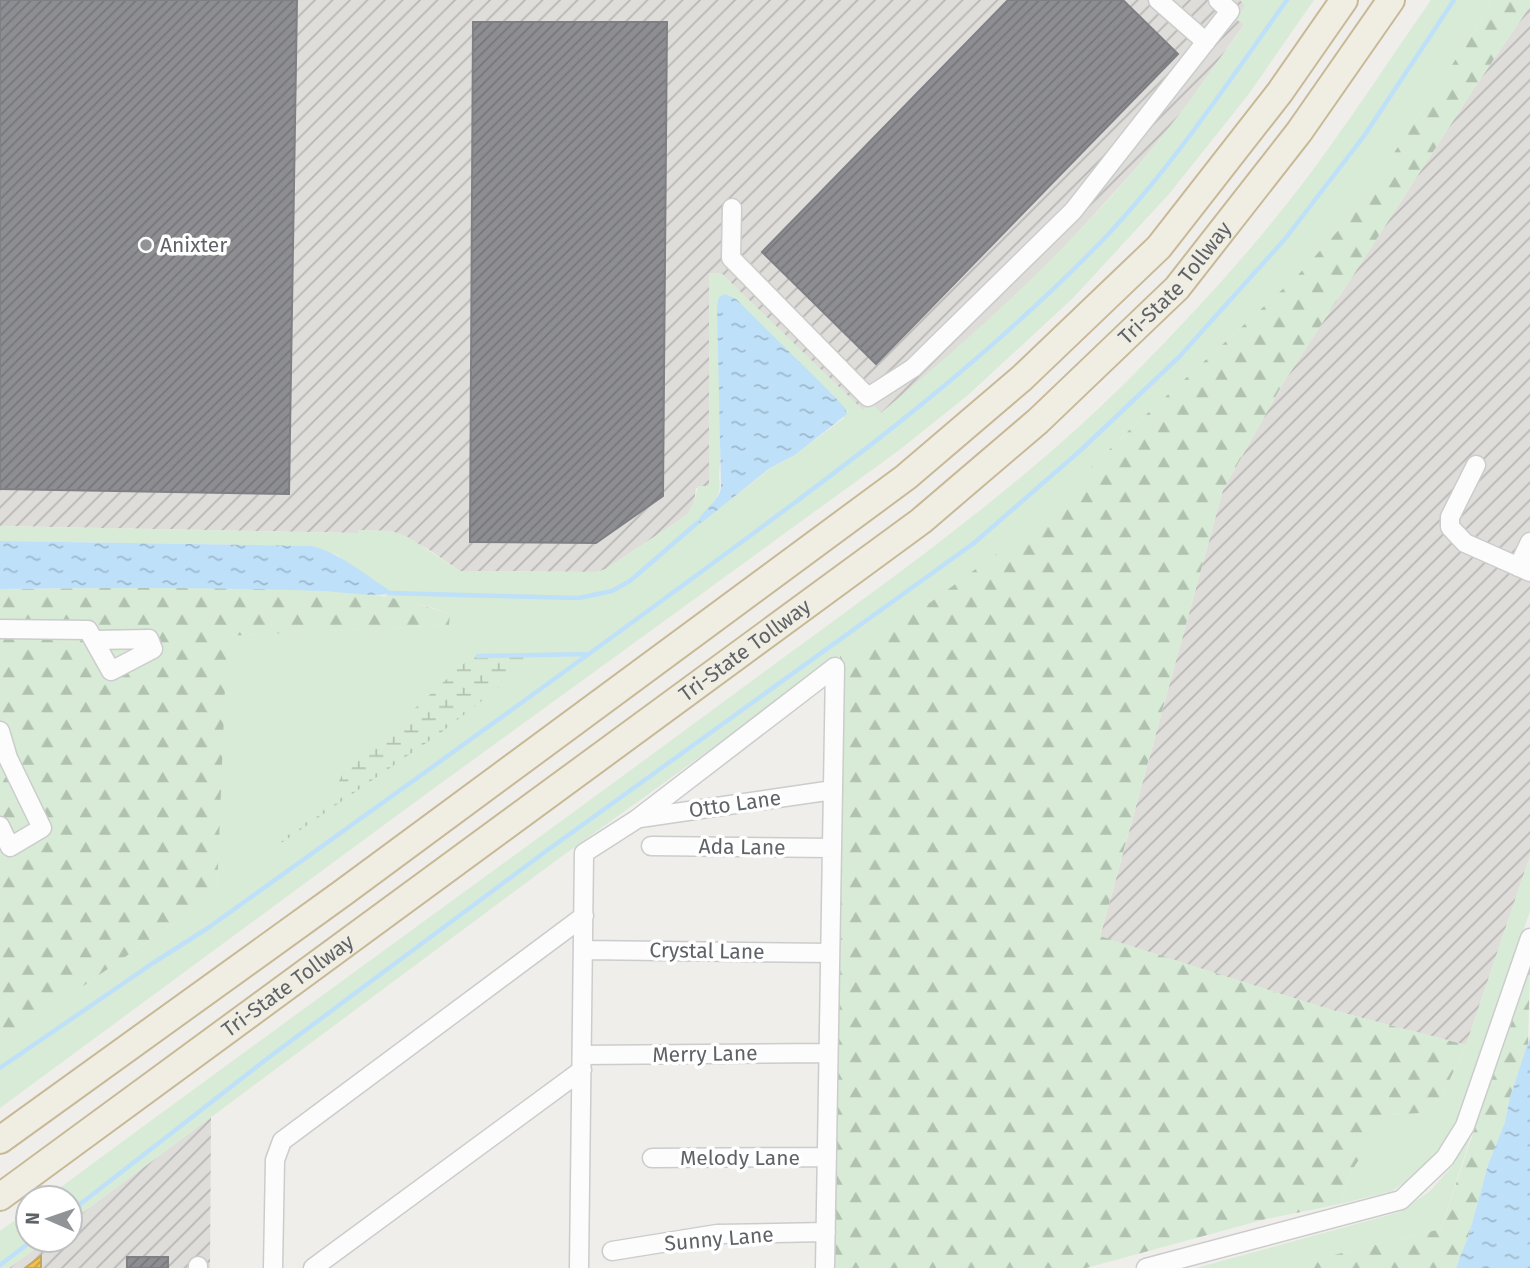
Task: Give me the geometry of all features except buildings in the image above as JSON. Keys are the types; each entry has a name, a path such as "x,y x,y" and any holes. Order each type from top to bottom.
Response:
{"highway":[{"name":"Tri-State Tollway","path":"0,1140 344,892 917,468 1022,378 1159,247 1280,92 1344,0"},
{"name":"Tri-State Tollway","path":"0,1197 921,521 1038,421 1177,288 1299,132 1391,0"}],"lane":[{"path":"1158,0 1206,42"},
{"path":"732,208 731,258 868,397 913,368 1073,212 1230,11 1218,0"},
{"path":"1476,465 1450,517 1450,527 1465,543 1524,569 1530,542"},
{"path":"0,629 88,630 94,640"},
{"path":"579,1268 584,853 637,819 835,667 825,1268"},
{"path":"0,731 4,760 43,828 10,847 0,826"},
{"name":"Otto Lane","path":"637,819 833,790"},
{"name":"Ada Lane","path":"651,846 832,848"},
{"path":"274,1268 275,1160 282,1140 584,916"},
{"path":"1146,1268 1401,1200 1445,1158 1465,1126 1530,938"},
{"name":"Crystal Lane","path":"583,950 830,953"},
{"name":"Merry Lane","path":"582,1063 828,1053"},
{"path":"313,1268 582,1063"},
{"name":"Melody Lane","path":"652,1158 827,1157"},
{"name":"Sunny Lane","path":"612,1251 717,1234 826,1232"}],"shaded area":[{"path":"0,0 1240,0 1253,12 1181,113 1080,230 964,344 881,413 863,411 722,274 709,273 709,487 696,488 694,503 687,515 606,569 597,572 460,571 428,549 391,531 359,530 358,533 0,526"},
{"path":"1530,6 1530,856 1466,1045 1328,1009 1100,937 1223,490 1282,385"},
{"path":"211,1117 210,1268 9,1268 28,1254 84,1254 84,1212"}],"green space":[{"path":"1240,0 1314,0 1248,95 1169,194 1073,298 968,395 898,451 0,1108 0,1044 217,893 226,636 449,625 450,615 431,607 384,596 389,590 350,566 338,555 312,546 0,541 0,526 358,533 358,530 392,531 408,537 460,571 597,572 606,569 687,515 694,503 698,486 709,486 709,273 722,274 863,410 872,402 881,413 1015,295 1108,200 1166,132 1244,25 1236,19 1245,5","holes":["730,296 835,397 844,418 795,455 771,468 700,523 715,502 720,484"]},
{"path":"1431,0 1491,0 1475,30 1355,212 1298,275 1125,434 1027,531 931,603 840,656 554,862 84,1212 84,1184 65,1184 886,583 1041,460 1138,370 1205,300 1291,199"},
{"path":"1491,0 1530,0 1530,6 1282,385 1223,490 1100,936 1328,1009 1466,1045 1441,1098 1421,1113 1387,1115 1351,1172 1340,1204 1266,1219 1086,1268 830,1268 840,656 931,602 1027,531 1125,434 1298,275 1355,212 1475,30"},
{"path":"209,587 362,593 421,605 450,615 449,625 227,636 217,893 0,1044 0,589"},
{"path":"548,655 531,663 439,734 277,846 277,835 334,791 351,758 384,741 404,718 469,659 478,656"},
{"path":"1530,856 1530,911 1467,1098 1447,1138 1421,1172 1392,1191 1340,1204 1351,1172 1387,1115 1421,1113 1441,1098 1466,1045"},
{"path":"1530,962 1528,1044 1456,1268 1313,1268 1313,1260 1441,1229"},
{"path":"1479,1111 1441,1229 1313,1260 1313,1268 1196,1268 1400,1212 1429,1192 1454,1164"},
{"path":"14,1221 14,1254 28,1254 9,1268 0,1268 0,1231"}],"water":[{"path":"725,294 736,299 835,397 847,414 795,455 770,468 700,524 697,523 699,518 720,493 721,487 717,306 719,297"},
{"path":"0,541 312,546 332,553 352,565 389,590 389,593 367,595 201,588 0,589"},
{"path":"1530,1037 1530,1268 1456,1268 1469,1234 1488,1165 1505,1122 1510,1097"}],"waterway":[{"path":"0,1068 208,928 500,718 784,511 943,387 1045,297 1120,221 1195,129 1287,0"},
{"path":"84,1201 268,1058 549,849 974,543 1081,450 1179,357 1285,239 1364,136 1454,0"},
{"path":"389,593 579,598 612,591 630,581 697,523"},
{"path":"478,656 589,654"},
{"path":"0,1265 15,1254"}],"place":[{"name":"Anixter","path":"146,245"}]}
